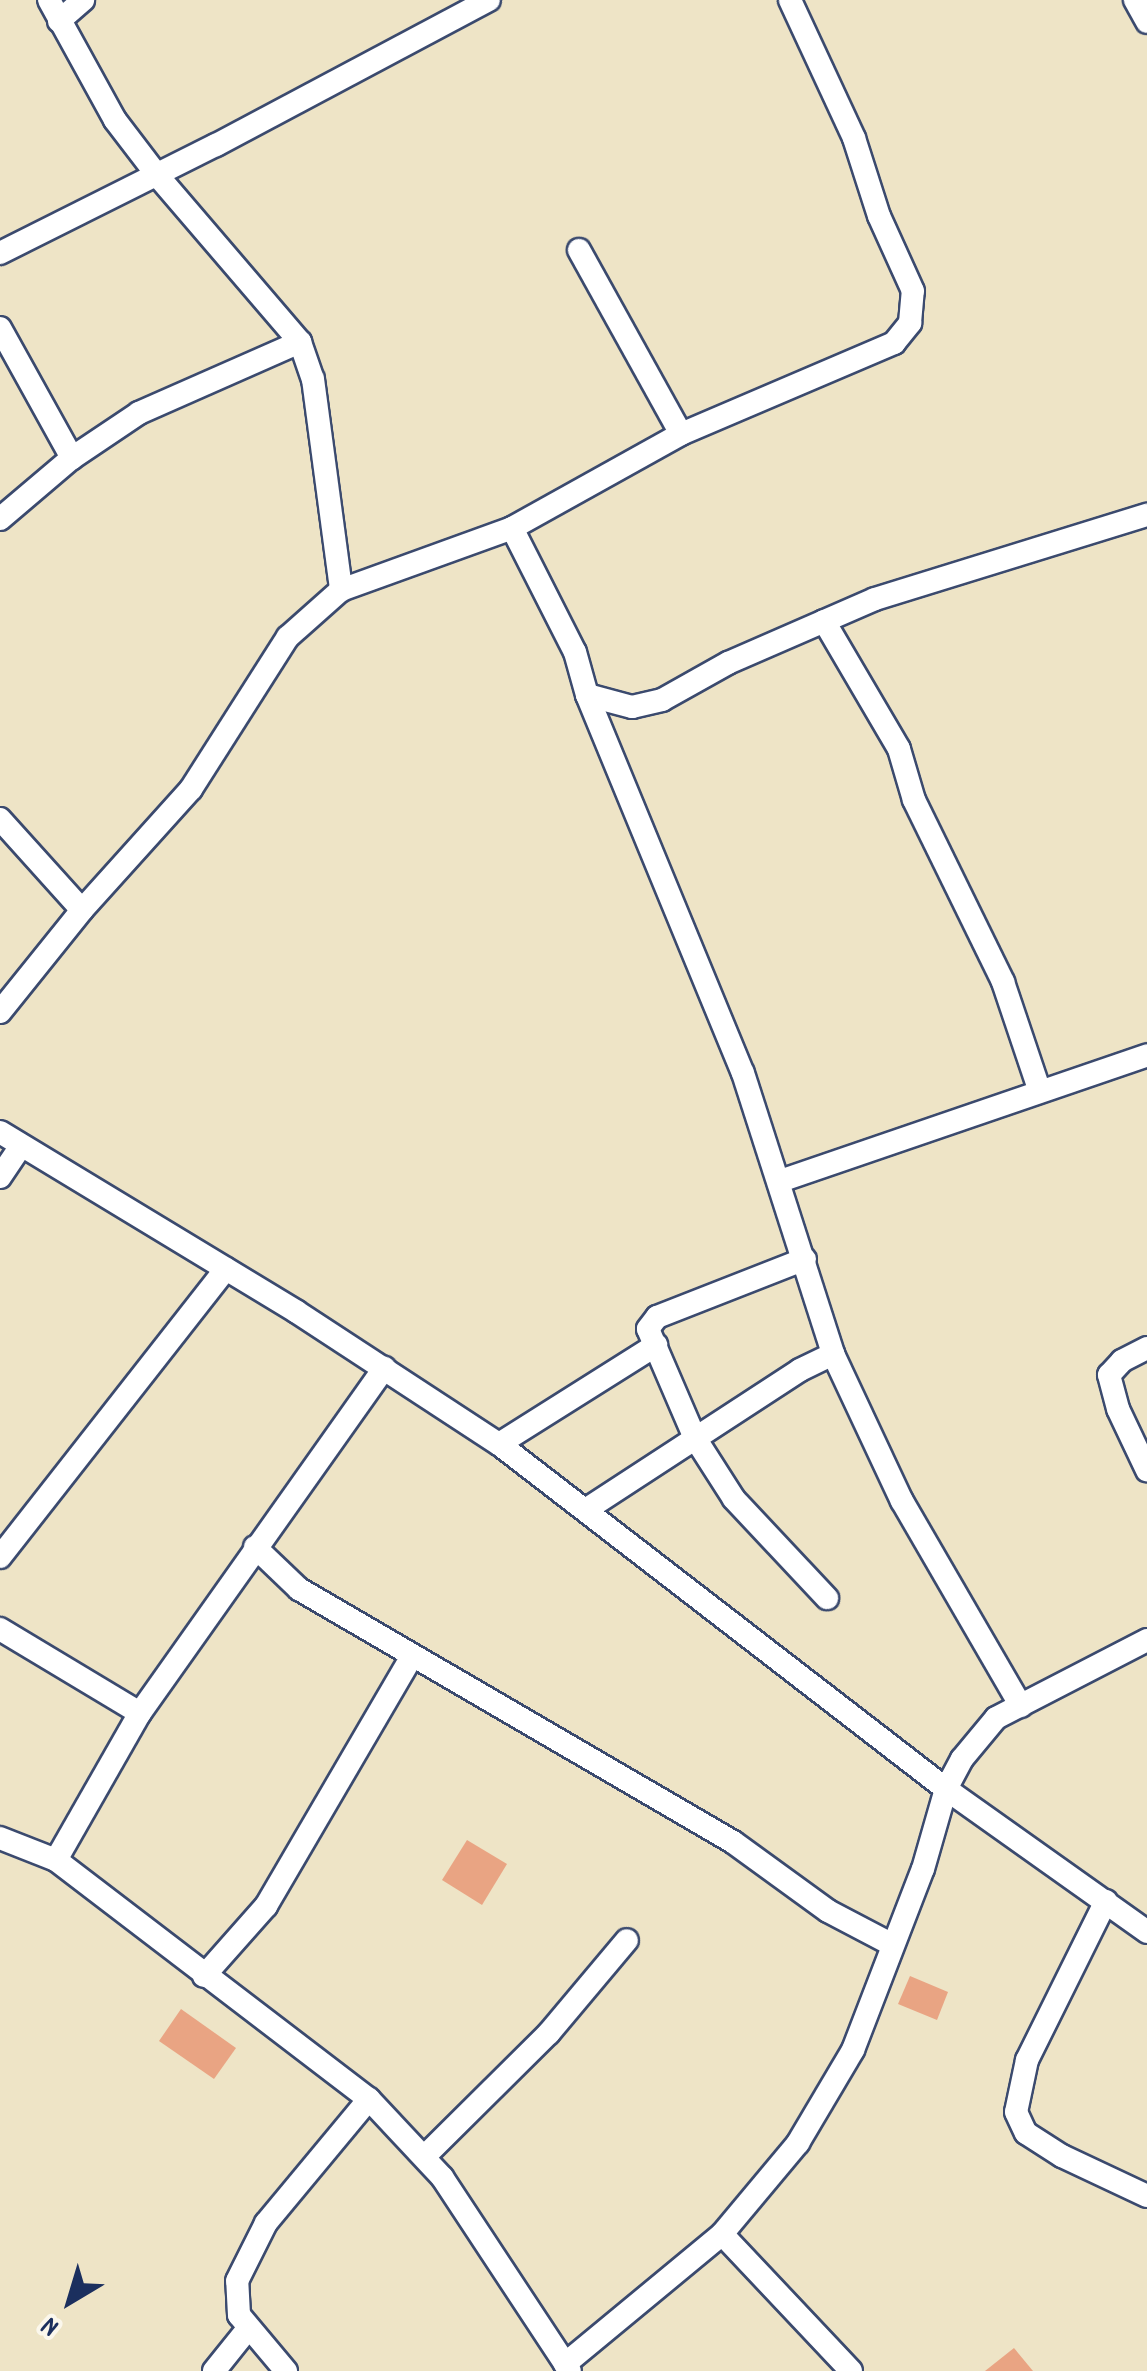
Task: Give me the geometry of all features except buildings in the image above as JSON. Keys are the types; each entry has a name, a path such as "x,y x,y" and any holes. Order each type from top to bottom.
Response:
{"street":[{"path":"84,0 54,10 116,120 157,176 300,342 313,379 341,590"},
{"path":"0,252 157,176 488,0"},
{"path":"0,1012 82,910 191,790 288,637 341,590 512,528 681,434 894,342 910,323 912,292 879,216 854,138 790,0"},
{"path":"1135,0 1147,22"},
{"path":"580,250 681,434"},
{"path":"0,328 72,458"},
{"path":"0,519 72,458 172,397 300,342"},
{"path":"586,695 632,708 662,700 728,663 874,600 1147,515"},
{"path":"512,528 574,652 586,695 742,1073 834,1354 902,1501 1022,1706"},
{"path":"824,621 900,750 914,800 1003,982 1039,1089"},
{"path":"0,819 82,910"},
{"path":"780,1181 1147,1055"},
{"path":"0,1132 226,1268 499,1444 946,1789 1147,1932"},
{"path":"0,1176 21,1146"},
{"path":"805,1259 656,1317 648,1329 695,1438 734,1499 826,1598"},
{"path":"0,1557 226,1268"},
{"path":"499,1444 656,1346"},
{"path":"1147,1348 1122,1361 1109,1375 1118,1408 1147,1470"},
{"path":"587,1509 834,1354"},
{"path":"56,1860 140,1713 384,1368"},
{"path":"255,1547 299,1589 733,1842 828,1912 891,1944"},
{"path":"0,1629 140,1713"},
{"path":"0,1838 56,1860 369,2099 425,2156 568,2368 722,2234 798,2142 853,2050 922,1868 946,1789 962,1759 996,1718 1147,1640"},
{"path":"204,1976 266,1906 412,1656"},
{"path":"1106,1901 1027,2060 1016,2112 1026,2133 1062,2156 1147,2196"},
{"path":"425,2156 549,2033 627,1940"},
{"path":"286,2371 238,2315 237,2281 266,2223 369,2099"},
{"path":"722,2234 851,2371"},
{"path":"214,2371 247,2330"}]}
